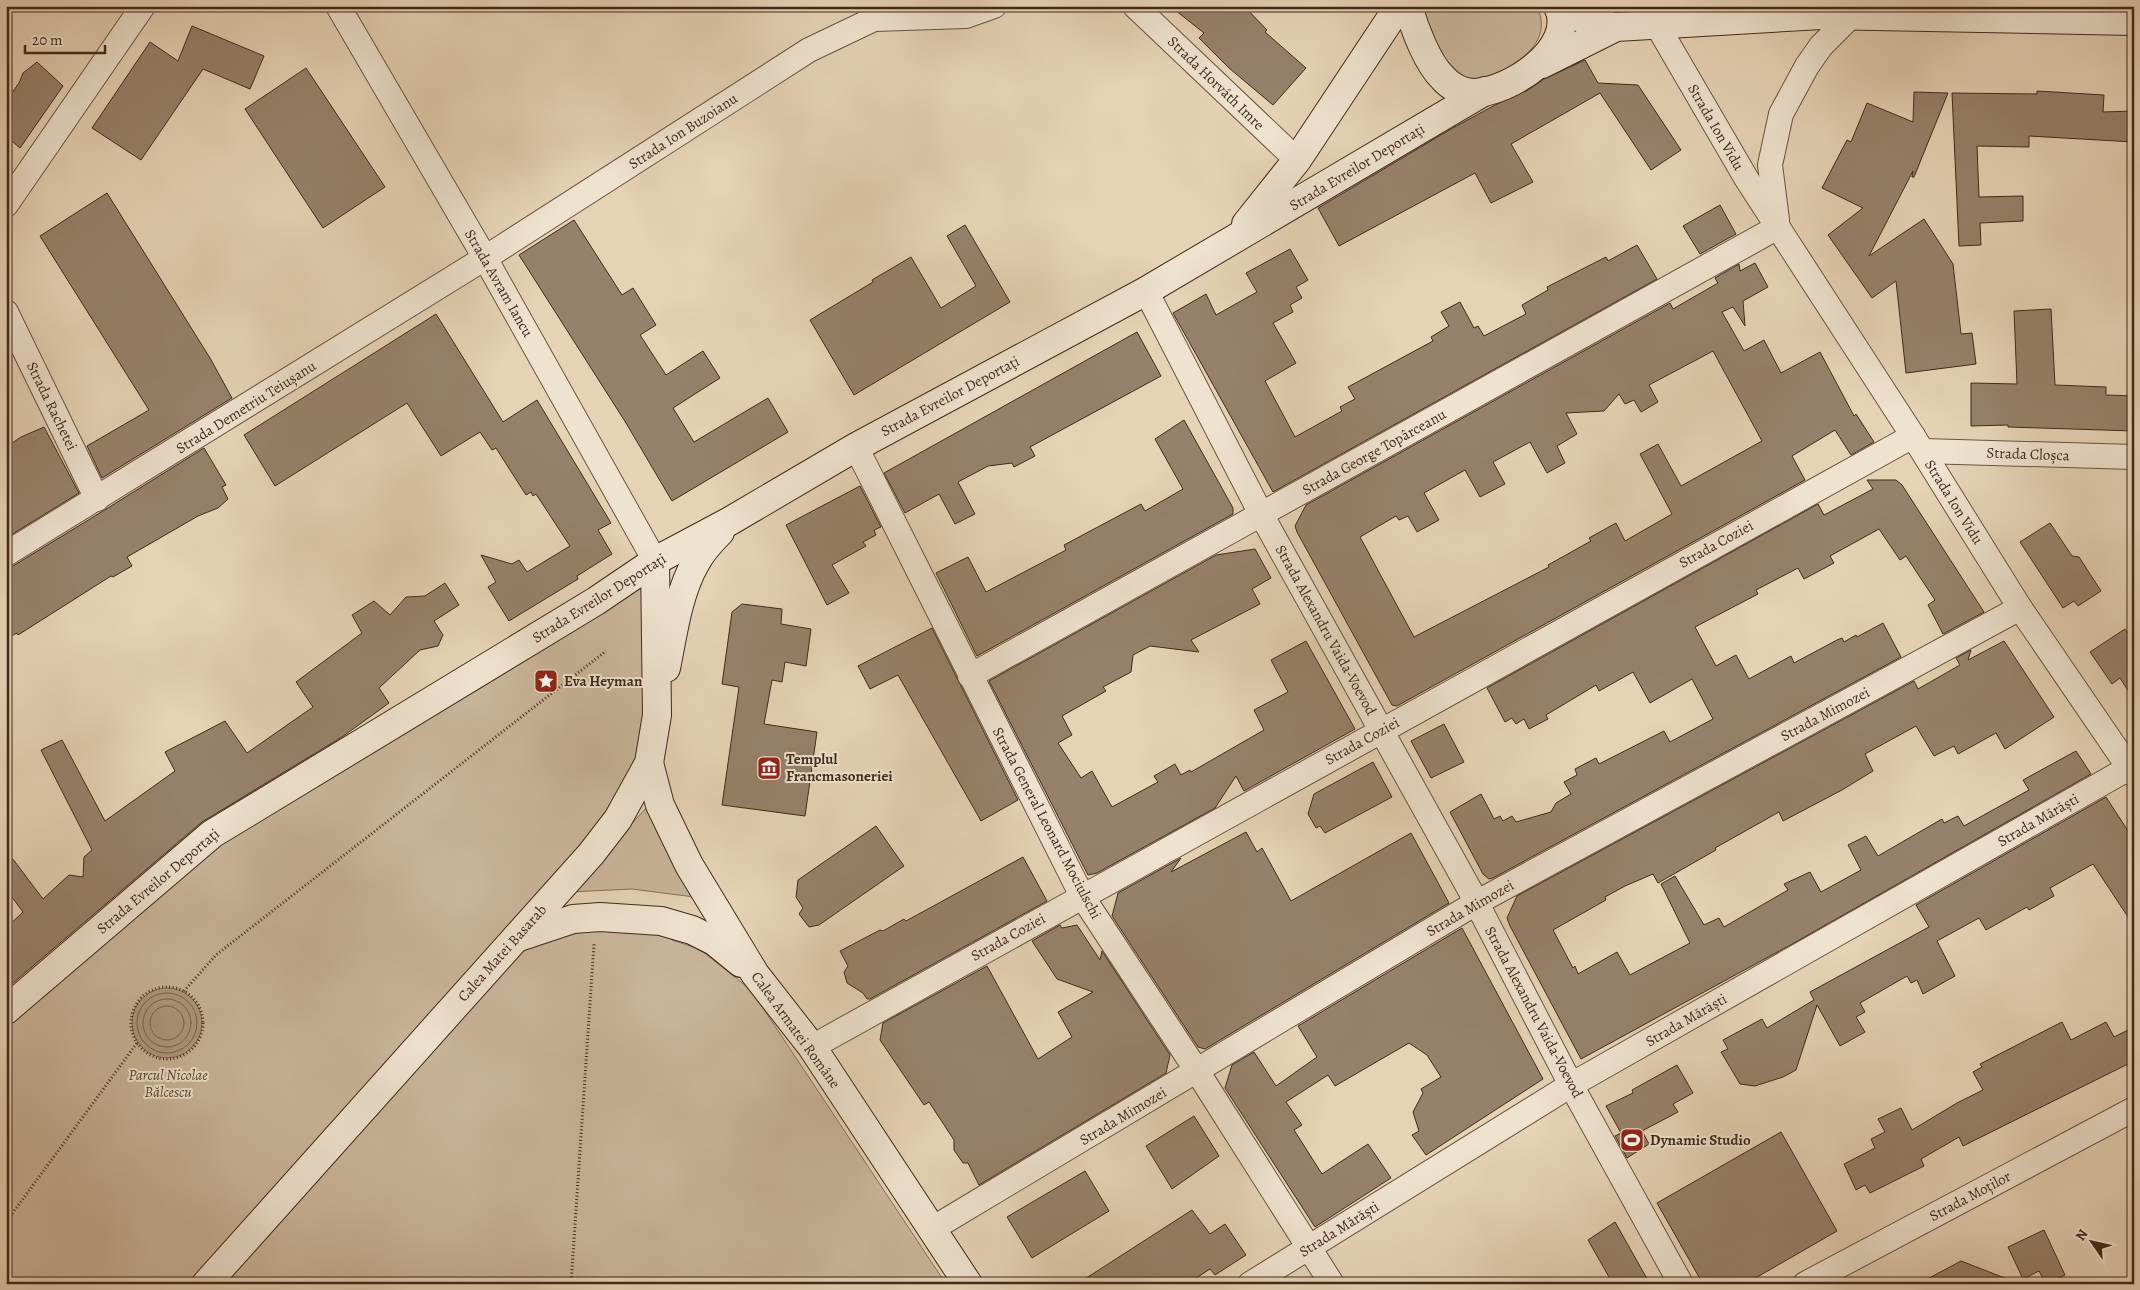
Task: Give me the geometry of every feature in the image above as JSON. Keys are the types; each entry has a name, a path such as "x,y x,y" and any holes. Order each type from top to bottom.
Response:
{"main road":[{"name":"Strada Evreilor Deportaţi","path":"1230,242 1255,216 1297,160 1399,6"},
{"path":"1408,6 1425,49 1442,77 1466,92 1484,91"},
{"path":"1536,67 1546,57 1559,36 1561,24 1560,7 1594,23 1616,27 1821,15 1851,16 1958,11 2134,21"},
{"name":"Strada Evreilor Deportaţi","path":"6,1010 212,834 596,601 655,561 730,521 856,447 1146,291 1484,91 1512,81 1616,27"},
{"path":"657,715 676,620 688,581 695,563 707,546 730,521"},
{"name":"Calea Matei Basarab","path":"206,1284 591,854 635,791 649,763 657,715 655,561"},
{"name":"Calea Armatei Române","path":"649,763 660,805 689,865 755,974 812,1047 968,1284"},
{"path":"515,938 573,919 600,917 661,921 692,930 714,942 755,974"}],"street":[{"path":"6,205 143,6"},
{"name":"Strada Avram Iancu","path":"338,6 485,258 655,561"},
{"path":"875,13 966,16 994,6"},
{"name":"Strada Horváth Imre","path":"1135,6 1297,160"},
{"name":"Strada Ion Buzoianu","path":"485,258 809,50 875,13"},
{"name":"Strada Ion Vidu","path":"1778,227 1770,165 1781,114 1807,66 1822,46 1851,16"},
{"name":"Strada Ion Vidu","path":"1657,26 1746,178 1918,444 2020,608 2132,771"},
{"name":"Strada George Topârceanu","path":"970,676 1778,227"},
{"name":"Strada Demetriu Teiușanu","path":"6,554 485,258"},
{"name":"Strada Alexandru Vaida-Voevod","path":"1146,291 1261,514 1476,902 1571,1085 1681,1284"},
{"name":"Strada Rachetei","path":"6,312 97,499"},
{"name":"Strada Cloșca","path":"1918,444 2134,457"},
{"name":"Strada Coziei","path":"812,1047 1382,730 1918,444"},
{"name":"Strada General Leonard Mociulschi","path":"856,447 1082,896 1332,1284"},
{"name":"Strada Mimozei","path":"932,1229 1197,1072 1476,902 2020,608"},
{"name":"Strada Mărăști","path":"1250,1284 1571,1085 2132,771"},
{"name":"Strada Moților","path":"1805,1284 2134,1109"}],"path":[{"path":"184,991 216,955 606,651"},
{"path":"571,1284 594,941"},
{"path":"173,987 184,991 197,1003 203,1020 202,1031 193,1047 179,1057 156,1057 138,1043 133,1032 132,1020 134,1009 140,999 150,992 161,988 173,987"},
{"path":"6,1222 138,1043"}],"green space":[{"path":"1417,6 1537,6 1541,17 1541,27 1535,44 1522,58 1491,78 1473,82 1456,76 1446,67"},
{"name":"Parcul Nicolae Bălcescu","path":"655,561 649,763 516,938 653,915 672,940 693,947 706,954 751,990 946,1284 6,1284 6,1010 212,834"},
{"path":"648,806 702,898 632,889 569,892"}],"water":[{"path":"160,988 174,988 187,993 197,1003 202,1016 202,1030 197,1043 187,1053 174,1058 160,1058 147,1053 137,1043 132,1030 132,1016 137,1003 147,993"}],"building":[{"path":"1170,6 1244,6 1267,30 1265,32 1306,68 1273,105 1229,68 1199,38 1204,33"},
{"path":"192,26 264,56 250,89 203,69 141,160 92,128 150,42 178,61"},
{"path":"1585,60 1598,83 1638,85 1681,150 1651,170 1600,93 1511,144 1533,182 1491,203 1475,173 1339,246 1318,208 1451,129 1495,105 1528,90 1544,79"},
{"path":"37,62 63,86 20,148 6,136 6,101 19,83 23,73"},
{"path":"306,68 385,187 323,228 245,109"},
{"path":"2037,91 2104,95 2103,112 2134,111 2134,142 2029,136 2029,147 1977,146 1979,197 2023,196 2023,221 1980,223 1981,245 1959,246 1952,93 2037,94"},
{"path":"1914,92 1948,93 1914,177 1912,177 1913,171 1869,256 1924,219 1953,264 1961,334 1972,333 1976,364 1906,373 1896,281 1872,298 1828,235 1863,208 1822,188 1847,140 1851,142 1867,103 1913,122"},
{"path":"107,193 210,358 232,398 102,478 87,446 149,410 40,236"},
{"path":"1720,205 1736,234 1700,254 1683,226"},
{"path":"574,220 622,295 633,288 656,325 640,335 666,375 703,351 720,378 673,408 694,442 768,398 788,432 672,501 626,423 519,255"},
{"path":"965,225 1010,302 854,395 810,320 911,257 941,308 976,286 947,236"},
{"path":"1637,245 1657,279 1273,492 1173,313 1206,294 1216,315 1257,292 1246,273 1290,249 1308,280 1296,287 1302,298 1290,305 1293,312 1273,323 1296,363 1265,381 1295,437 1342,411 1340,407 1355,399 1348,387 1433,341 1431,337 1449,326 1441,312 1460,302 1474,328 1478,326 1484,336 1526,314 1522,305 1548,290 1547,287 1606,257 1608,261"},
{"path":"1755,263 1768,287 1743,301 1745,326 1733,307 1722,312 1744,351 1764,340 1781,373 1820,352 1854,416 1856,414 1874,442 1851,455 1835,430 1792,456 1805,480 1397,706 1392,705 1297,532 1295,526 1306,505 1670,303 1673,309 1718,283 1715,278 1739,264 1740,271","holes":["1713,351 1762,441 1681,486 1658,444 1640,454 1672,514 1625,541 1616,523 1589,538 1591,541 1548,565 1549,567 1414,637 1360,537 1396,516 1399,520 1408,516 1417,532 1439,520 1424,493 1465,470 1480,497 1505,484 1493,462 1530,442 1547,473 1565,463 1557,446 1577,434 1566,413 1604,411 1619,394 1625,404 1634,400 1641,412 1658,402 1649,385"]},
{"path":"2051,309 2055,385 2106,387 2106,395 2134,396 2134,431 2008,427 2008,425 1971,426 1971,383 2017,384 2014,311"},
{"path":"436,314 503,422 537,400 611,523 598,530 612,554 577,576 578,579 509,621 488,587 496,582 481,555 512,564 519,560 527,572 570,546 536,494 533,496 531,492 526,495 496,448 492,450 480,432 441,456 407,403 275,486 244,435"},
{"path":"1137,332 1161,376 1030,447 1035,456 1014,467 1012,463 988,466 958,482 975,514 955,524 939,494 905,513 884,473"},
{"path":"1184,420 1233,508 1233,514 977,656 936,573 968,557 986,592 1066,550 1064,545 1141,504 1145,511 1183,489 1155,439"},
{"path":"44,427 79,493 6,538 6,447 21,437"},
{"path":"204,448 226,485 222,487 228,499 218,508 198,516 127,557 132,566 113,577 111,576 18,635 17,633 6,639 6,568 13,566"},
{"path":"1867,480 1896,480 1902,485 1984,612 1943,634 1928,605 1935,600 1906,556 1900,560 1879,529 1830,556 1834,563 1804,579 1798,568 1756,590 1758,594 1695,627 1716,666 1736,655 1749,679 1791,656 1794,663 1837,640 1842,638 1844,642 1883,623 1901,657 1493,878 1489,879 1483,874 1450,812 1481,794 1494,819 1500,816 1503,821 1512,816 1516,822 1551,812 1556,803 1571,794 1564,782 1577,775 1575,769 1596,758 1599,764 1664,731 1670,742 1713,719 1692,679 1650,703 1633,672 1599,691 1596,685 1546,715 1548,719 1529,729 1524,719 1516,724 1512,718 1505,722 1487,688 1818,504 1824,515 1873,489"},
{"path":"860,486 881,527 874,530 876,535 863,542 866,546 832,565 849,593 827,605 786,525"},
{"path":"2050,523 2072,556 2079,557 2101,591 2078,606 2074,601 2063,608 2020,542"},
{"path":"1255,549 1271,578 1252,589 1260,604 1191,640 1199,652 1150,646 1133,655 1131,672 1103,687 1106,691 1062,716 1072,735 1058,743 1081,778 1092,771 1112,807 1158,782 1154,776 1175,764 1181,775 1190,770 1191,772 1264,730 1254,710 1288,692 1271,660 1306,641 1355,729 1244,791 1236,776 1215,808 1097,873 1088,875 989,681 1216,555"},
{"path":"445,583 459,605 434,621 443,635 438,646 420,650 379,688 389,703 342,737 202,822 6,989 6,928 23,912 6,889 6,850 43,899 69,875 83,877 84,857 92,850 41,750 62,740 105,821 175,771 165,752 225,721 247,753 313,707 296,682 362,633 352,615 374,601 390,615 406,597 425,596"},
{"path":"742,604 782,609 781,624 811,629 806,666 785,662 782,682 772,680 764,724 817,732 805,816 722,805 739,687 722,684 732,612"},
{"path":"932,628 1018,800 981,821 898,675 870,689 858,666"},
{"path":"2125,629 2134,643 2134,700 2120,678 2112,684 2090,652"},
{"path":"2004,641 2054,717 2005,749 1996,733 1958,754 1954,746 1934,756 1916,726 1865,754 1873,771 1842,790 1783,821 1779,812 1658,883 1653,874 1625,886 1605,897 1606,900 1553,930 1573,968 1575,966 1578,974 1617,952 1630,975 1690,943 1661,884 1675,876 1704,925 1719,918 1724,927 1788,890 1784,884 1810,872 1821,892 1861,870 1848,845 1866,836 1878,856 1942,819 1944,823 1958,816 1964,826 2029,790 2023,780 2076,751 2091,774 1794,943 1581,1059 1510,926 1507,918 1517,896 1914,681 1918,689 1960,665 1956,658 1971,650 1968,660"},
{"path":"1444,724 1464,762 1431,778 1411,741"},
{"path":"1373,762 1392,797 1325,833 1320,826 1316,828 1308,814 1314,794"},
{"path":"2106,797 2134,840 2134,926 2093,864 2050,888 2054,896 2029,910 2027,907 1986,930 1979,918 1937,941 1955,976 1923,994 1917,980 1911,983 1907,976 1860,1003 1865,1012 1856,1017 1865,1032 1840,1046 1817,1005 1796,1070 1783,1077 1755,1086 1740,1084 1721,1052 1728,1049 1723,1040 1762,1019 1767,1028 1814,1000 1810,992 1929,927 1916,905"},
{"path":"876,826 904,866 819,925 809,927 799,914 803,908 796,897 798,880"},
{"path":"1246,832 1257,852 1262,848 1291,901 1411,833 1449,903 1205,1049 1198,1047 1112,916 1118,893 1181,858 1171,872"},
{"path":"1023,857 1047,901 870,999 867,999 863,993 847,983 844,972 848,966 840,951 904,919 906,921"},
{"path":"1060,925 1062,928 1077,925 1100,960 1102,951 1170,1055 1166,1073 979,1185 968,1163 963,1163 954,1150 954,1140 929,1102 924,1105 880,1040 883,1023 987,966 1038,1059 1072,1037 1058,1012 1093,992 1057,979 1032,941"},
{"path":"1462,928 1543,1079 1426,1155 1412,1135 1419,1131 1413,1112 1423,1093 1421,1089 1441,1077 1427,1055 1409,1043 1335,1086 1328,1075 1286,1102 1302,1125 1294,1130 1322,1174 1368,1144 1391,1178 1315,1227 1225,1088 1232,1065 1254,1052 1276,1086 1317,1057 1298,1026"},
{"path":"2062,1022 2071,1040 2106,1022 2114,1037 2134,1027 2134,1061 1963,1146 1959,1137 1921,1159 1924,1166 1870,1193 1865,1185 1856,1190 1844,1164 1875,1148 1871,1139 1885,1132 1878,1119 1901,1108 1912,1130 1983,1090 1973,1072 1982,1067 1980,1064"},
{"path":"1677,1065 1693,1093 1673,1104 1678,1112 1642,1131 1649,1144 1627,1158 1615,1136 1621,1133 1606,1106 1633,1093 1632,1090"},
{"path":"1194,1116 1219,1156 1172,1189 1146,1146"},
{"path":"1781,1132 1837,1231 1745,1284 1703,1284 1657,1203"},
{"path":"1085,1171 1109,1211 1032,1258 1007,1217"},
{"path":"1192,1210 1210,1234 1225,1224 1246,1255 1215,1275 1210,1269 1187,1284 1077,1284"},
{"path":"1615,1222 1650,1284 1613,1284 1588,1240"},
{"path":"2044,1230 2065,1275 2047,1284 2039,1271 2023,1279 2008,1247"},
{"path":"1961,1261 2015,1282 2015,1284 1918,1284"}],"place":[{"name":"Eva Heyman","path":"546,681"},
{"name":"Templul Francmasoneriei","path":"769,768"},
{"name":"Dynamic Studio","path":"1632,1140"}]}
